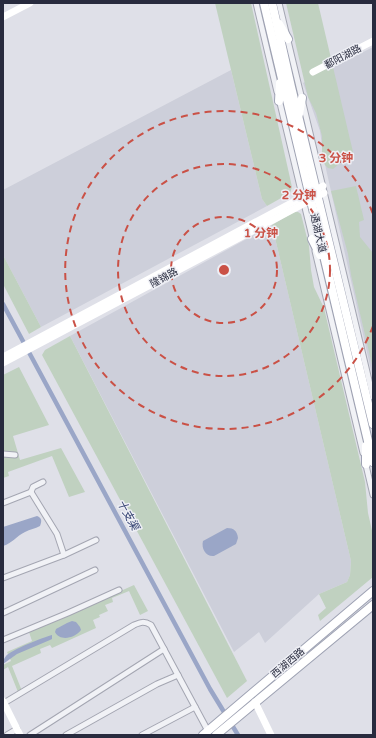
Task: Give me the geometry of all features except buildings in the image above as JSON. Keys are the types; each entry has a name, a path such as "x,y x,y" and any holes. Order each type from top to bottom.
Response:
{"main road":[{"path":"3,17 30,3"},
{"name":"通湖大道","path":"264,3 280,72 373,424"},
{"name":"通湖大道","path":"272,3 299,119 326,266 367,435 369,463"},
{"path":"275,17 288,39"},
{"name":"鄱阳湖路","path":"373,41 313,74 373,44"},
{"path":"279,101 280,72"},
{"path":"299,119 302,98"},
{"name":"隆锦路","path":"4,361 313,195"},
{"path":"312,239 326,266"},
{"name":"西湖西路","path":"217,734 239,710 373,591"},
{"name":"西湖西路","path":"208,730 239,710 255,702 373,605"},
{"path":"329,642 344,634 373,610"},
{"path":"4,702 19,732"},
{"path":"255,702 271,735"}],"street":[{"path":"256,3 279,101 313,195 373,396"},
{"path":"279,3 302,98 313,195 312,239 369,463 373,494"},
{"path":"3,454 15,455"},
{"path":"3,503 31,492 33,488 43,482"},
{"path":"31,492 56,534 64,554"},
{"path":"3,578 96,540"},
{"path":"3,613 95,570"},
{"path":"3,640 119,590"},
{"path":"4,702 140,622 145,622 151,625 208,730"},
{"path":"30,735 164,650"},
{"path":"66,735 156,684 178,675"},
{"path":"142,735 195,707"},
{"path":"7,735 19,732"}],"shaded area":[{"path":"373,47 373,379 324,160 320,131 303,83"},
{"path":"231,70 262,199 267,206 41,327 3,255 3,190"},
{"path":"272,225 351,561 350,575 347,582 319,594 265,643 259,632 234,652 70,336"}],"green space":[{"path":"215,3 251,3 292,187 290,193 267,206 262,199"},
{"path":"286,3 318,3 353,152 333,169 328,168 325,165 322,158 322,136 316,113 308,97"},
{"path":"356,186 364,220 359,222 360,237 373,253 373,369 351,275 348,254 331,191"},
{"path":"294,212 301,214 309,246 314,287 324,308 365,482 368,513 373,535 373,577 320,621 318,615 326,608 319,594 347,582 350,575 351,561 272,225"},
{"path":"3,255 41,327 29,334 3,284"},
{"path":"70,336 247,681 227,698 42,355 45,350"},
{"path":"19,367 49,425 13,436 20,460 61,448 85,492 69,497 52,456 8,472 9,476 3,478 3,375"},
{"path":"134,585 148,611 140,615 129,591 112,598 113,602 105,605 108,611 99,615 100,617 93,620 96,628 52,648 50,645 40,649 41,653 12,666 22,691 18,692 8,667 3,670 3,665 11,661 7,652 32,641 29,632"}],"water":[{"path":"37,516 41,520 40,526 27,531 3,546 3,527"},
{"path":"227,528 233,529 237,533 238,538 236,544 214,556 206,554 203,547 203,541"},
{"path":"72,621 76,622 80,627 81,630 78,633 68,638 57,635 55,632 56,629"},
{"path":"52,635 52,639 17,654 3,664 6,656 14,650"}],"waterway":[{"name":"十支渠","path":"3,304 210,689 238,735"}]}
